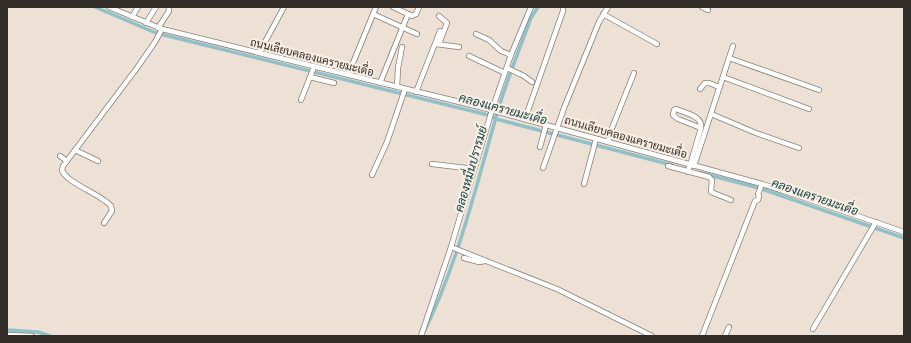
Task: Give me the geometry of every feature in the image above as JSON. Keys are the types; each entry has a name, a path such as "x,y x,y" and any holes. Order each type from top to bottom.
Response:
{"street":[{"name":"ถนนเลียบคลองแครายมะเดื่อ","path":"109,7 146,23 160,31 259,53 312,72 348,75 397,87 404,92 416,92 494,113 525,119 545,128 596,142 608,142 760,188 874,225 904,232"},
{"path":"132,17 138,7"},
{"path":"146,23 156,7"},
{"path":"104,223 112,211 112,206 66,177 62,170 75,150 138,68 160,31 169,11 169,7"},
{"path":"259,53 284,7"},
{"path":"348,75 376,7"},
{"path":"393,7 412,16 419,7"},
{"path":"421,336 454,248 474,169 509,70 511,55 531,7"},
{"path":"525,119 563,11 563,7"},
{"path":"543,168 556,131 603,14 608,7"},
{"path":"702,7 708,10"},
{"path":"373,14 417,34"},
{"path":"380,83 408,14"},
{"path":"603,14 657,44"},
{"path":"416,92 447,23 439,16"},
{"path":"437,44 440,31"},
{"path":"476,34 489,40 501,51 511,55"},
{"path":"437,44 459,47"},
{"path":"690,167 711,114 733,46"},
{"path":"397,87 398,68 402,47"},
{"path":"469,56 509,70 532,82"},
{"path":"729,58 819,90"},
{"path":"301,100 312,72 334,83"},
{"path":"608,142 634,73"},
{"path":"723,77 809,109"},
{"path":"700,89 705,83 719,87"},
{"path":"372,175 388,142 404,92"},
{"path":"690,167 701,128 702,124 700,120 676,109 672,112 678,119 701,128"},
{"path":"711,114 756,133 799,148"},
{"path":"690,123 692,116"},
{"path":"540,147 545,128"},
{"path":"584,184 596,142"},
{"path":"75,150 98,161"},
{"path":"60,156 67,161"},
{"path":"432,164 474,169"},
{"path":"668,166 690,167 711,178 711,192 731,200"},
{"path":"702,336 755,201 754,198 760,188"},
{"path":"813,329 874,225"},
{"path":"454,248 557,289 652,336"},
{"path":"464,258 478,262 486,261"},
{"path":"724,336 730,327"},
{"path":"7,335 32,336"}],"waterway":[{"name":"คลองแครายมะเดื่อ","path":"95,7 156,33 492,116 496,119 672,165"},
{"name":"คลองหมื่นปรารมย์","path":"424,332 457,249 506,85 531,18 538,7"},
{"name":"คลองแครายมะเดื่อ","path":"701,173 759,188 904,238"},
{"path":"7,330 38,332 50,336"}]}
